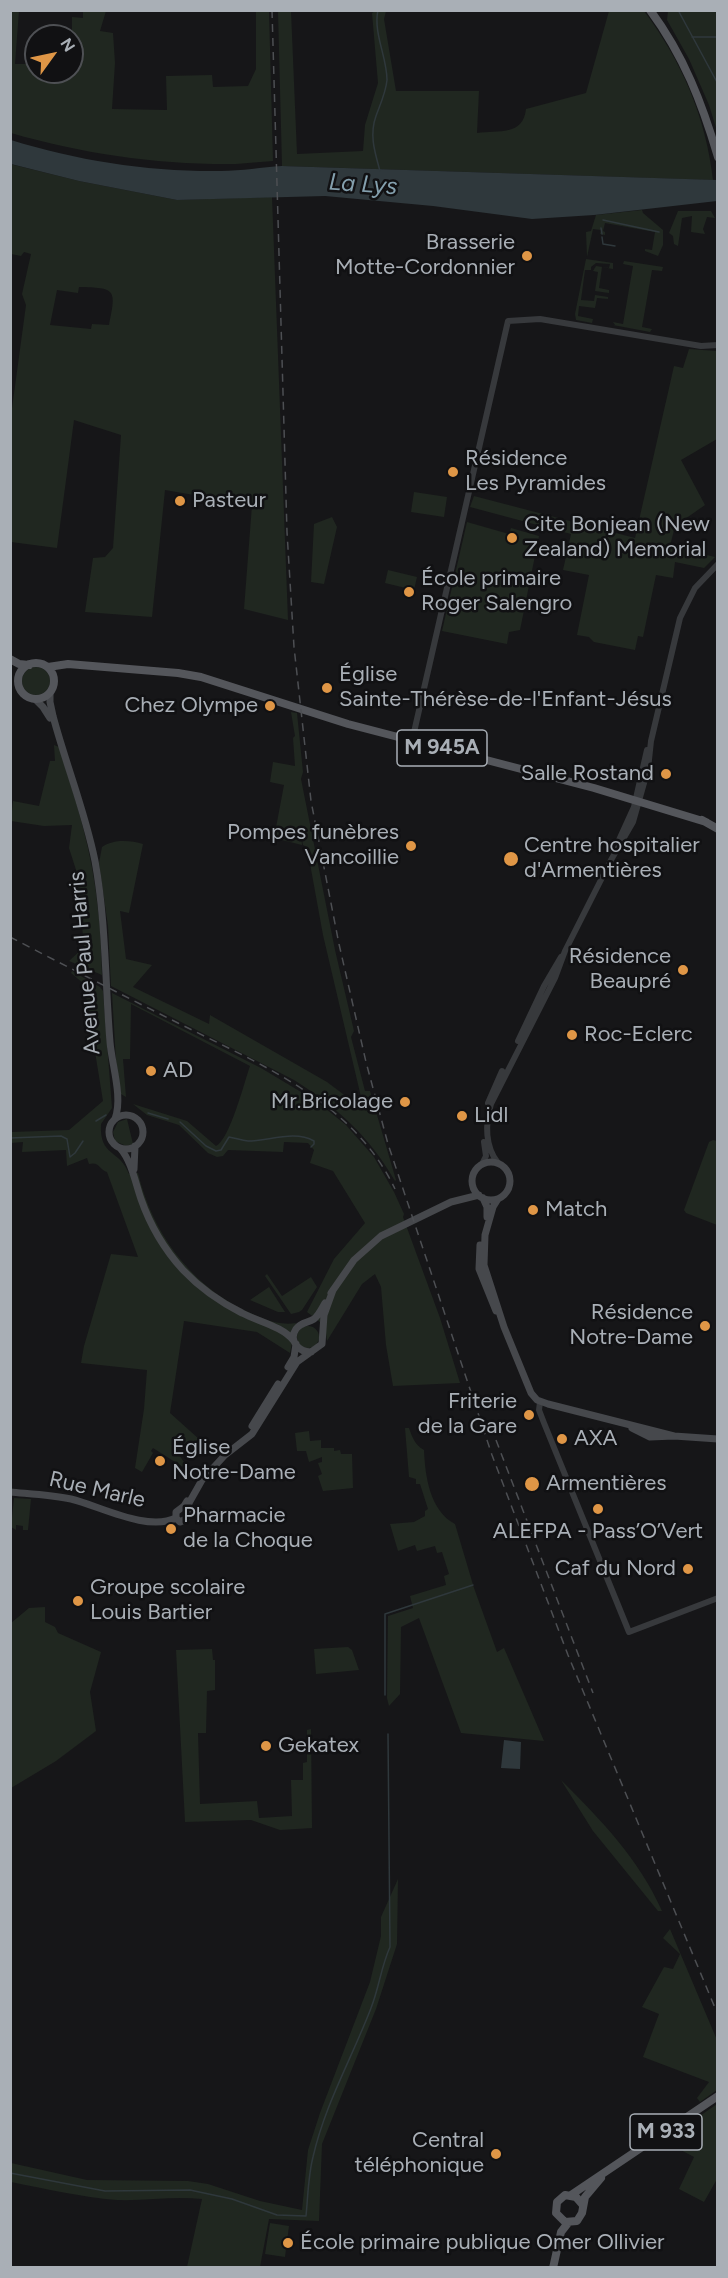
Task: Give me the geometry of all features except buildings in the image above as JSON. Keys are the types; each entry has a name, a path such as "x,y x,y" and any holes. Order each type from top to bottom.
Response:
{"main road":[{"path":"650,10 671,40 688,71 711,132 717,157"},
{"path":"10,659 19,664 41,664 48,667 55,681"},
{"name":"M 945A","path":"48,667 67,664 183,673 226,684 348,724 638,800 706,822 717,830"},
{"path":"10,665 19,677"},
{"path":"29,665 22,671 18,684 27,697 35,699 45,698 63,669 76,665"},
{"name":"Avenue Paul Harris","path":"50,693 50,704 57,731 81,804 94,859 104,924 117,1110 110,1126 109,1136 127,1158 152,1226 182,1269 221,1301 286,1333 295,1343"},
{"name":"Avenue Paul Harris","path":"35,699 45,708 57,731"},
{"name":"Avenue Paul Harris","path":"116,1089 122,1108 127,1115 137,1119 142,1128 142,1138 135,1146 133,1157 135,1178"},
{"path":"115,1119 127,1115"},
{"path":"120,1148 129,1149 135,1146"},
{"path":"451,1202 466,1193 472,1183 473,1174 482,1164 498,1163 507,1170 510,1181 507,1192 498,1199 493,1207 487,1226 483,1260 504,1327 528,1389 540,1402 625,1424 647,1436 717,1439"},
{"path":"472,1183 488,1211 479,1247 479,1265 490,1298 504,1327"},
{"path":"183,1510 188,1517 184,1521 179,1521 175,1513 183,1510 207,1474 231,1450 249,1438 292,1361 295,1330 319,1314 350,1264 375,1240 406,1222 451,1202 472,1195 489,1200 498,1199"},
{"path":"269,1402 297,1362 322,1344 324,1315 333,1290"},
{"path":"304,1323 317,1325 323,1333"},
{"name":"Avenue Paul Harris","path":"269,1325 286,1328 304,1323"},
{"path":"295,1343 304,1351 313,1352"},
{"name":"Rue Marle","path":"10,1492 68,1499 142,1520 162,1521 176,1518"},
{"name":"M 933","path":"571,2195 717,2096"},
{"name":"M 933","path":"583,2205 587,2194 614,2167"},
{"path":"553,2268 558,2217 555,2209 557,2202 564,2196 571,2195 579,2199 583,2205 580,2218 568,2223 562,2229 556,2249"},
{"path":"558,2217 568,2223"}],"street":[{"path":"412,741 508,321 540,319 701,346 717,345"},
{"path":"498,1163 491,1153 487,1135 491,1104 555,978 565,951 611,860 638,800 649,762 651,741 680,618 695,588 717,564"},
{"path":"482,1164 486,1154 484,1117 491,1094 556,964 565,951"},
{"path":"540,1402 540,1412 563,1473 629,1632 717,1598"}],"shaded area":[{"path":"10,11 19,11 15,64 24,64 24,84 84,84 84,24 72,24 72,17 83,18 83,11 106,11 100,31 113,33 115,63 112,109 167,110 166,76 212,75 213,87 248,86 256,69 256,11 269,11 273,161 207,164 150,160 66,147 11,133"},
{"path":"278,11 291,11 297,154 363,151 365,125 378,83 372,13 375,11 386,11 384,19 396,91 479,91 477,133 515,128 524,118 526,109 586,93 609,11 644,11 669,49 690,90 710,157 713,180 282,166"},
{"path":"668,11 717,11 717,131 709,105 689,59 667,20"},
{"path":"10,164 79,181 177,200 272,197 288,620 244,609 252,505 165,490 152,617 85,612 93,558 105,557 113,548 121,435 74,420 57,548 11,542 10,423 26,305 22,294 31,254 24,252 21,256 11,254","holes":["79,287 100,288 110,293 113,297 113,304 109,325 92,324 91,329 50,325 57,290 78,293"]},
{"path":"642,210 663,230 663,245 658,256 645,251 645,249 652,250 655,232 605,223 603,231 605,235 600,234 601,230 593,229 587,257 586,232 591,231 596,215"},
{"path":"678,211 711,211 715,218 707,217 703,229 705,234 691,232 692,216 682,218 678,246 674,244 673,236 669,233"},
{"path":"586,259 613,263 613,269 602,267 599,288 609,290 609,293 595,291 598,272 593,271 596,266 609,268 610,264 596,263 591,270 585,270 581,300 594,301 595,295 608,297 608,299 597,298 595,308 579,306 578,316 593,319 592,323 576,320 575,314"},
{"path":"624,261 663,267 662,271 652,270 642,327 652,329 650,332 613,325 615,325 613,322 623,324 633,266 623,264"},
{"path":"689,349 717,351 717,439 681,460 705,505 675,526 670,546 715,557 704,568 675,562 673,578 656,575 643,637 638,636 635,650 594,642 589,637 577,635 589,575 563,570 571,534 470,507 474,496 635,538 674,366 683,368"},
{"path":"414,492 447,497 444,517 411,512"},
{"path":"332,517 337,527 324,584 311,582 314,524"},
{"path":"467,522 509,534 511,528 539,536 520,630 509,632 507,644 442,631"},
{"path":"388,570 417,577 414,590 385,583"},
{"path":"36,667 46,671 50,681 46,691 36,695 26,691 22,681 26,671"},
{"path":"291,712 297,713 303,772 301,779 335,950 354,1031 351,1037 365,1091 370,1091 395,1181 363,1137 325,1101 294,1080 111,986 108,926 99,863 102,847 106,844 116,841 133,842 143,844 129,913 120,911 126,959 152,965 133,987 209,1024 210,1015 327,1082 351,1100 361,1097 323,935 307,847 303,845 301,834 302,845 274,838 284,785 270,782 273,762 295,766 293,738 295,736"},
{"path":"54,745 59,747 88,848 96,889 102,975 69,961 84,947 77,873 69,848 72,825 44,826 11,821 13,801 39,806 50,761 55,761"},
{"path":"72,971 103,991 112,1108 101,1124 103,1142 121,1160 129,1174 138,1173 144,1195 163,1235 176,1254 206,1286 224,1299 269,1321 296,1323 290,1353 257,1332 184,1321 170,1413 199,1439 179,1455 184,1462 183,1467 153,1448 151,1451 153,1453 142,1472 135,1468 147,1370 81,1363 111,1254 138,1257 107,1172 95,1164 89,1164 87,1158 67,1166 66,1150 22,1152 23,1142 11,1143 11,1132 69,1130 103,1101 84,984 71,973"},
{"path":"112,993 261,1068 316,1101 346,1125 374,1157 404,1214 403,1217 440,1318 460,1383 393,1386 386,1345 381,1287 375,1274 362,1284 327,1341 325,1326 307,1312 334,1259 365,1223 333,1171 310,1163 314,1150 308,1143 284,1142 283,1152 228,1150 223,1156 217,1157 208,1153 179,1125 147,1115 133,1104 187,1121 216,1146 231,1122 250,1066 131,1004 130,1059 123,1059 126,1097 121,1094 116,1061"},
{"path":"127,1119 133,1144 126,1146 115,1141 113,1132 118,1122"},
{"path":"717,1141 717,1225 686,1213 684,1210 709,1142"},
{"path":"267,1274 282,1296 311,1277 317,1287 302,1310 291,1314 265,1276"},
{"path":"269,1287 285,1312 278,1312 250,1300"},
{"path":"308,1326 316,1329 319,1337 316,1345 308,1348 300,1345 297,1337 300,1329"},
{"path":"405,1428 409,1428 416,1443 424,1450 430,1492 434,1502 440,1511 455,1524 474,1588 497,1652 504,1648 544,1741 461,1733 419,1618 401,1627 400,1694 389,1706 387,1698 388,1616 413,1608 410,1596 446,1585 444,1576 449,1574 442,1552 437,1553 435,1546 417,1551 415,1545 398,1551 390,1524 414,1522 425,1516 425,1511 428,1509 420,1484 416,1484 416,1479 409,1477"},
{"path":"309,1431 310,1441 321,1440 321,1448 334,1448 334,1451 340,1450 341,1454 352,1454 353,1488 323,1491 318,1476 322,1474 318,1463 322,1462 322,1457 309,1462 306,1451 297,1451 295,1433"},
{"path":"14,1498 31,1499 28,1530 23,1530 23,1526 16,1525 16,1530 11,1527"},
{"path":"45,1607 45,1622 55,1627 58,1633 101,1652 90,1692 96,1731 56,1761 11,1788 11,1623 29,1608"},
{"path":"348,1647 352,1650 359,1670 316,1674 314,1649"},
{"path":"212,1649 213,1660 215,1660 215,1690 207,1691 206,1733 198,1733 200,1804 257,1801 259,1818 292,1816 291,1780 303,1780 303,1763 307,1762 307,1730 311,1729 312,1828 280,1830 251,1820 185,1822 176,1650"},
{"path":"561,1780 618,1841 642,1874 662,1911 658,1911 593,1831"},
{"path":"398,1879 397,1944 376,2009 322,2144 319,2221 269,2219 260,2267 187,2267 202,2199 117,2200 11,2182 11,2163 87,2180 188,2181 208,2184 260,2201 302,2210 308,2150 370,1982 381,1936 381,1917"},
{"path":"670,1929 717,2040 717,2090 700,2102 697,2098 709,2082 643,2057 659,2014 642,2007 664,1967 673,1969 680,1954 663,1938"},
{"path":"717,2104 717,2179 704,2202 679,2189 694,2157 664,2141"},
{"path":"270,2223 289,2226 285,2257 265,2254"}],"water":[{"name":"La Lys","path":"11,140 88,159 168,170 229,171 282,166 717,180 717,201 594,215 532,219 433,206 325,196 177,200 79,181 11,164"},
{"path":"504,1740 521,1742 520,1769 501,1768"}],"waterway":[{"name":"La Lys","path":"378,10 377,27 387,80 373,130 373,144 380,171"},
{"path":"678,10 718,84"},
{"path":"692,37 718,37"},
{"path":"603,220 659,232"},
{"path":"601,228 602,234"},
{"path":"602,237 603,244 615,246"},
{"path":"148,1113 168,1119"},
{"path":"96,1121 106,1115"},
{"path":"180,1122 206,1146 216,1151 221,1150 229,1137 256,1141 298,1136 314,1141 311,1147"},
{"path":"10,1138 61,1136 67,1139 70,1157 83,1141"},
{"path":"385,1695 385,1614 473,1585"},
{"path":"10,2173 105,2191 190,2190 232,2199 277,2215 306,2216 310,2172 318,2137 364,2027 390,1947 388,1734"}],"railway":[{"path":"272,10 287,532 294,647 311,801 339,944 366,1062 388,1144 492,1455 568,1655 718,2015"},
{"path":"10,937 241,1054 302,1089 330,1109 355,1132 377,1158 395,1189"},
{"path":"491,1427 593,1693"}],"place":[{"name":"Brasserie Motte-Cordonnier","path":"527,256"},
{"name":"Résidence Les Pyramides","path":"453,472"},
{"name":"Pasteur","path":"180,501"},
{"name":"Cite Bonjean (New Zealand) Memorial","path":"512,538"},
{"name":"École primaire Roger Salengro","path":"409,592"},
{"name":"Église Sainte-Thérèse-de-l'Enfant-Jésus","path":"327,688"},
{"name":"Chez Olympe","path":"270,706"},
{"name":"Salle Rostand","path":"666,774"},
{"name":"Pompes funèbres Vancoillie","path":"411,846"},
{"name":"Centre hospitalier d'Armentières","path":"511,859"},
{"name":"Résidence Beaupré","path":"683,970"},
{"name":"Roc-Eclerc","path":"572,1035"},
{"name":"AD","path":"151,1071"},
{"name":"Mr.Bricolage","path":"405,1102"},
{"name":"Lidl","path":"462,1116"},
{"name":"Match","path":"533,1210"},
{"name":"Résidence Notre-Dame","path":"705,1326"},
{"name":"Friterie de la Gare","path":"529,1415"},
{"name":"AXA","path":"562,1439"},
{"name":"Église Notre-Dame","path":"160,1461"},
{"name":"Armentières","path":"532,1484"},
{"name":"ALEFPA - Pass’O’Vert","path":"598,1509"},
{"name":"Pharmacie de la Choque","path":"171,1529"},
{"name":"Caf du Nord","path":"688,1569"},
{"name":"Groupe scolaire Louis Bartier","path":"78,1601"},
{"name":"Gekatex","path":"266,1746"},
{"name":"Central téléphonique","path":"496,2154"},
{"name":"École primaire publique Omer Ollivier","path":"288,2243"}]}
